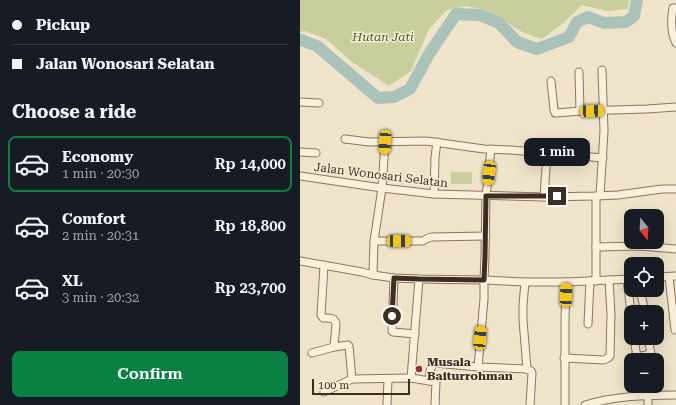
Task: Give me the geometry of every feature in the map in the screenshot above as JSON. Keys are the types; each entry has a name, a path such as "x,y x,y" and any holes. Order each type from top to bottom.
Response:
{"street":[{"path":"674,5 672,32 676,43"},
{"path":"588,324 596,247 598,196 603,158 604,131 602,70"},
{"path":"579,72 580,111"},
{"path":"551,81 554,110 557,113 676,107"},
{"path":"300,102 319,103"},
{"path":"345,139 369,142 426,141 484,149 603,158"},
{"path":"373,275 374,240 382,188 385,142"},
{"path":"434,194 437,142"},
{"path":"478,367 484,299 486,196 491,149"},
{"path":"300,152 316,153"},
{"path":"544,197 547,153"},
{"name":"Jalan Wonosari Selatan","path":"300,176 434,194 486,196 598,196 662,189 676,189"},
{"path":"374,240 423,241 432,237 486,236"},
{"path":"596,247 640,246 676,249"},
{"path":"300,261 394,278 525,282 624,279"},
{"path":"324,265 321,316 323,318 335,320 334,347"},
{"path":"672,276 675,330"},
{"path":"394,278 392,331 415,334"},
{"path":"411,378 419,279"},
{"path":"564,358 604,360 610,356 611,314 609,280"},
{"path":"525,282 523,320 527,369"},
{"path":"565,405 564,358 566,282"},
{"path":"312,353 348,345 352,379"},
{"path":"635,345 637,357 651,354 649,345"},
{"path":"429,381 431,366 433,363 527,369 532,373 530,405"},
{"path":"387,405 388,378"},
{"path":"324,392 352,379 411,378 436,382 435,405"},
{"path":"585,405 599,401 623,402 648,396 676,395"},
{"path":"648,396 648,405"}],"green space":[{"name":"Hutan Jati","path":"300,0 629,0 628,9 607,11 582,5 562,24 542,39 524,33 485,10 467,6 447,10 429,29 411,71 389,86 352,62 326,39 305,31 300,32"},
{"path":"451,172 472,172 472,184 451,184"}],"waterway":[{"path":"300,40 317,46 378,98 394,97 410,89 429,54 456,14 480,15 499,23 517,42 537,49 569,37 577,22 588,17 604,23 626,22 634,16 637,0"}],"place":[{"name":"Musala Baiturrohman","path":"419,369"}],"route":[{"path":"392,316 394,278 484,280 487,207 486,196 557,196"}]}
